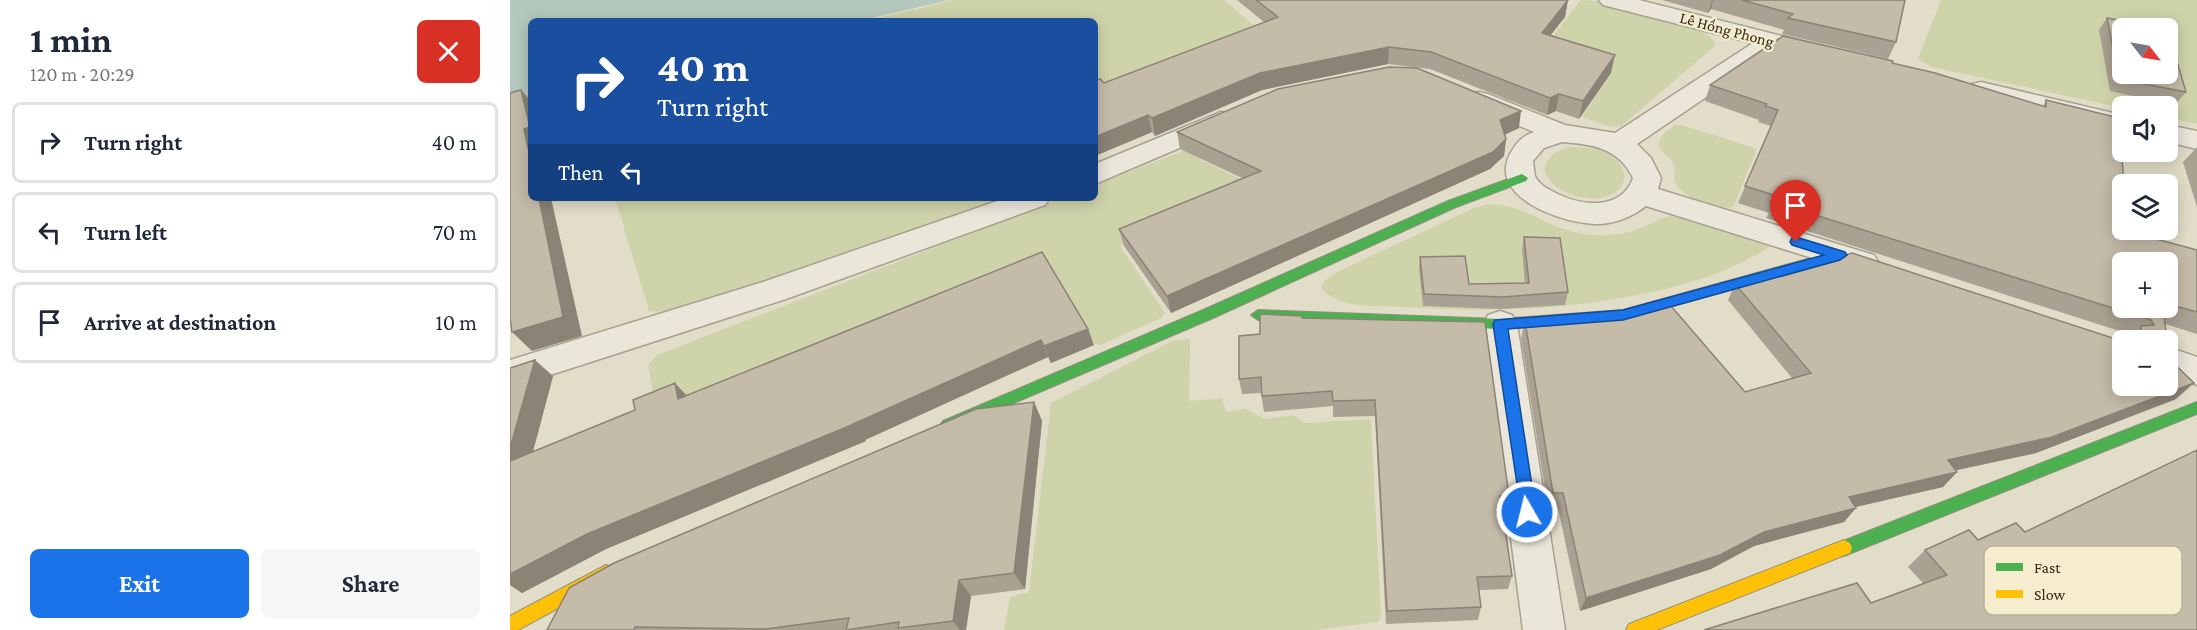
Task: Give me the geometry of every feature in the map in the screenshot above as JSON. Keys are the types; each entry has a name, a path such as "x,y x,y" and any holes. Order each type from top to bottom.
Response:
{"street":[{"name":"Lê Hồng Phong","path":"1611,0 1842,58"},
{"path":"1618,144 1773,42"},
{"path":"1959,85 2112,121"},
{"path":"1453,90 1561,134"},
{"path":"1098,174 1238,112"},
{"path":"1561,134 1587,135 1608,139 1618,144 1638,158 1647,178 1641,194 1628,206 1615,211 1580,214 1538,198 1529,190 1518,169 1518,160 1531,143 1561,134"},
{"path":"2178,136 2197,140"},
{"path":"936,430 1208,314 1452,204 1522,178"},
{"path":"1641,194 1886,270"},
{"path":"510,374 939,234 1027,201"},
{"path":"1208,314 1500,324 1623,315 1840,255"},
{"path":"1500,324 1544,630"},
{"path":"2178,364 2197,371"},
{"path":"1635,630 2197,408"},
{"path":"510,625 621,564"}],"green space":[{"path":"953,0 1224,0 1263,33 1098,96 1098,18 878,18"},
{"path":"1581,0 1631,8 1671,19 1705,33 1715,41 1715,46 1621,126 1611,127 1582,117 1613,71 1559,55 1519,104 1502,101"},
{"path":"1941,0 2197,0 2197,124 2178,120 2178,96 2112,96 2112,106 1932,67 1918,59"},
{"path":"1675,125 1682,125 1757,149 1734,205 1730,208 1699,201 1678,188 1674,177 1674,165 1658,144 1664,133"},
{"path":"1217,138 1201,160 1260,188 1120,246 1165,313 1161,318 1100,345 1095,344 1050,267 656,409 648,365 657,355 1054,201 1098,201 1098,184"},
{"path":"1568,147 1584,147 1609,154 1616,159 1624,171 1623,184 1613,194 1591,199 1563,191 1552,183 1546,174 1546,165 1552,155"},
{"path":"616,201 1002,201 679,312 649,311"},
{"path":"1488,204 1515,208 1559,227 1584,234 1622,234 1673,216 1773,244 1743,262 1694,281 1611,300 1552,307 1493,310 1358,305 1337,300 1321,287 1325,280 1341,270 1472,209"},
{"path":"1190,339 1189,401 1222,398 1226,412 1246,409 1264,419 1293,415 1306,423 1367,419 1371,421 1381,616 1378,622 1315,630 1004,630 1010,597 1029,592 1051,403 1172,341"}],"shaded area":[{"path":"510,0 949,0 872,18 528,18 528,97 510,100"}],"building":[{"path":"1256,0 1568,0 1542,33 1615,55 1583,101 1559,94 1550,98 1431,52 1389,47 1260,73 1152,118 1148,115 1098,136 1098,80 1104,83 1278,17"},
{"path":"1742,0 1905,0 1896,42 1788,18 1793,14"},
{"path":"2107,18 2112,19 2112,43"},
{"path":"1783,36 1893,61 1892,63 1935,73 2046,107 2046,100 2112,116 2112,162 2122,162 2123,174 2112,174 2112,240 2160,240 2197,250 2197,312 2178,307 2178,252 2112,252 2112,308 1774,202 1777,196 1745,186 1778,110 1765,106 1767,104 1710,85"},
{"path":"2178,65 2186,92 2145,84 2178,84"},
{"path":"1389,67 1417,68 1521,111 1500,120 1506,139 1493,152 1167,296 1119,229 1261,171 1177,132 1278,89"},
{"path":"521,90 528,119 528,128 524,129 528,147 528,201 540,201 563,317 512,332 510,318 510,93"},
{"path":"1524,237 1560,238 1568,292 1502,297 1424,294 1420,257 1465,256 1469,284 1529,283"},
{"path":"1042,252 1088,329 1044,346 1041,340 851,425 854,424 587,534 510,574 510,461 635,410 633,400 675,383 678,399"},
{"path":"1852,253 2112,338 2112,396 2160,396 2052,437 1948,460 1957,472 1849,497 1856,508 1764,532 1720,555 1586,598 1563,493 1553,493 1525,321 1629,313 1651,307 1671,306 1745,392 1811,373 1735,284 1770,274 1772,277"},
{"path":"1260,314 1302,316 1302,318 1485,322 1509,496 1500,496 1512,576 1477,577 1481,607 1387,611 1375,400 1333,401 1332,391 1262,396 1261,377 1239,379 1239,336 1260,334"},
{"path":"2145,318 2164,318 2166,330 2141,330 2141,326 2154,325 2151,320"},
{"path":"535,360 510,448 510,368"},
{"path":"2178,368 2194,383 2178,389"},
{"path":"1034,402 1014,573 959,580 953,621 898,628 899,622 846,630 849,618 766,629 635,627 634,630 547,630 569,588 614,563 976,409"},
{"path":"2197,450 2197,630 1704,630 1857,583 1871,603 1947,575 1925,550 1969,530 1978,540 2016,523 2025,532"}],"traffic: fast":[{"path":"948,425 1208,314 1452,204 1522,178"},
{"path":"1258,315 1500,324 1623,315 1840,255"},
{"path":"1844,548 2197,408"}],"traffic: slow":[{"path":"1635,630 1844,548"},
{"path":"510,625 606,573"}],"route":[{"path":"1527,512 1500,324 1623,315 1840,255 1796,242"}]}
